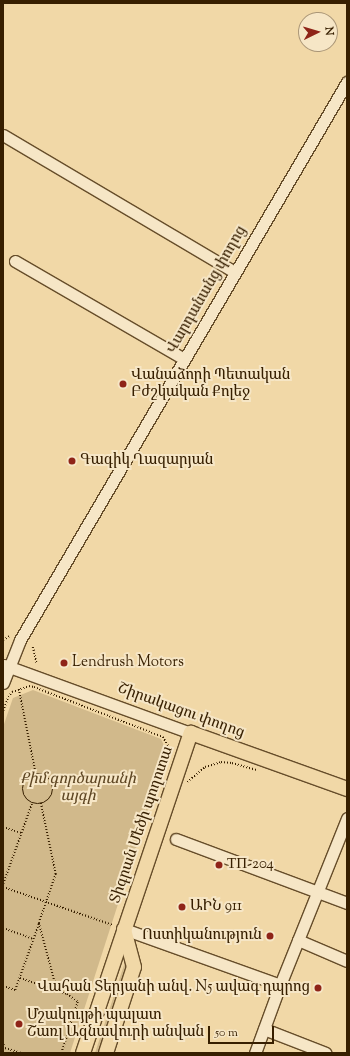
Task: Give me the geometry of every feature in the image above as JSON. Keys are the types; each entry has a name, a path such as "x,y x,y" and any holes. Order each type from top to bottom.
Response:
{"main road":[{"name":"Շիրակացու փողոց","path":"191,733 347,789"},
{"name":"Տիգրան Մեծի պողոտա","path":"83,1053 120,927 191,733"},
{"path":"106,1053 134,967 120,927"}],"street":[{"name":"Վարդանանց փողոց","path":"3,682 6,666 20,640 347,82"},
{"path":"3,136 235,272"},
{"path":"15,261 184,359"},
{"name":"Շիրակացու փողոց","path":"6,666 191,733"},
{"path":"255,1053 280,985 347,818"},
{"path":"176,839 347,904"},
{"path":"120,927 280,985"},
{"path":"298,940 347,961"},
{"path":"264,1029 326,1053"}],"path":[{"path":"3,640 11,636"},
{"path":"33,647 37,664"},
{"path":"3,711 8,696 12,692 29,686 34,687 163,737 173,753"},
{"path":"19,689 36,774"},
{"path":"187,782 205,767 220,762 232,763 256,770"},
{"path":"36,774 46,776 52,784 52,794 46,801 41,803 32,803 25,796 23,787 27,778 36,774"},
{"path":"3,884 32,803"},
{"path":"3,986 15,990 56,874 41,803"},
{"path":"3,826 21,833"},
{"path":"3,888 120,927"},
{"path":"39,923 57,990"},
{"path":"3,928 33,939"},
{"path":"20,978 67,994 78,1002 61,1053"},
{"path":"70,1027 80,1030"},
{"path":"3,1042 5,1048 21,1053"}],"green space":[{"name":"Քիմ գործարանի այգի","path":"33,690 161,739 167,752 70,1053 3,1053 3,727 13,698"},
{"path":"125,962 128,963 100,1053 95,1053"}],"place":[{"name":"Վանաձորի Պետական Բժշկական Քոլեջ","path":"123,384"},
{"name":"Գագիկ Ղազարյան","path":"72,461"},
{"name":"Lendrush Motors","path":"64,663"},
{"name":"ТП-204","path":"219,865"},
{"name":"ԱԻՆ 911","path":"182,907"},
{"name":"Ոստիկանություն","path":"270,936"},
{"name":"Վահան Տերյանի անվ. N5 ավագ դպրոց","path":"318,988"},
{"name":"Մշակույթի պալատ Շառլ Ազնավուրի անվան","path":"19,1024"}]}
